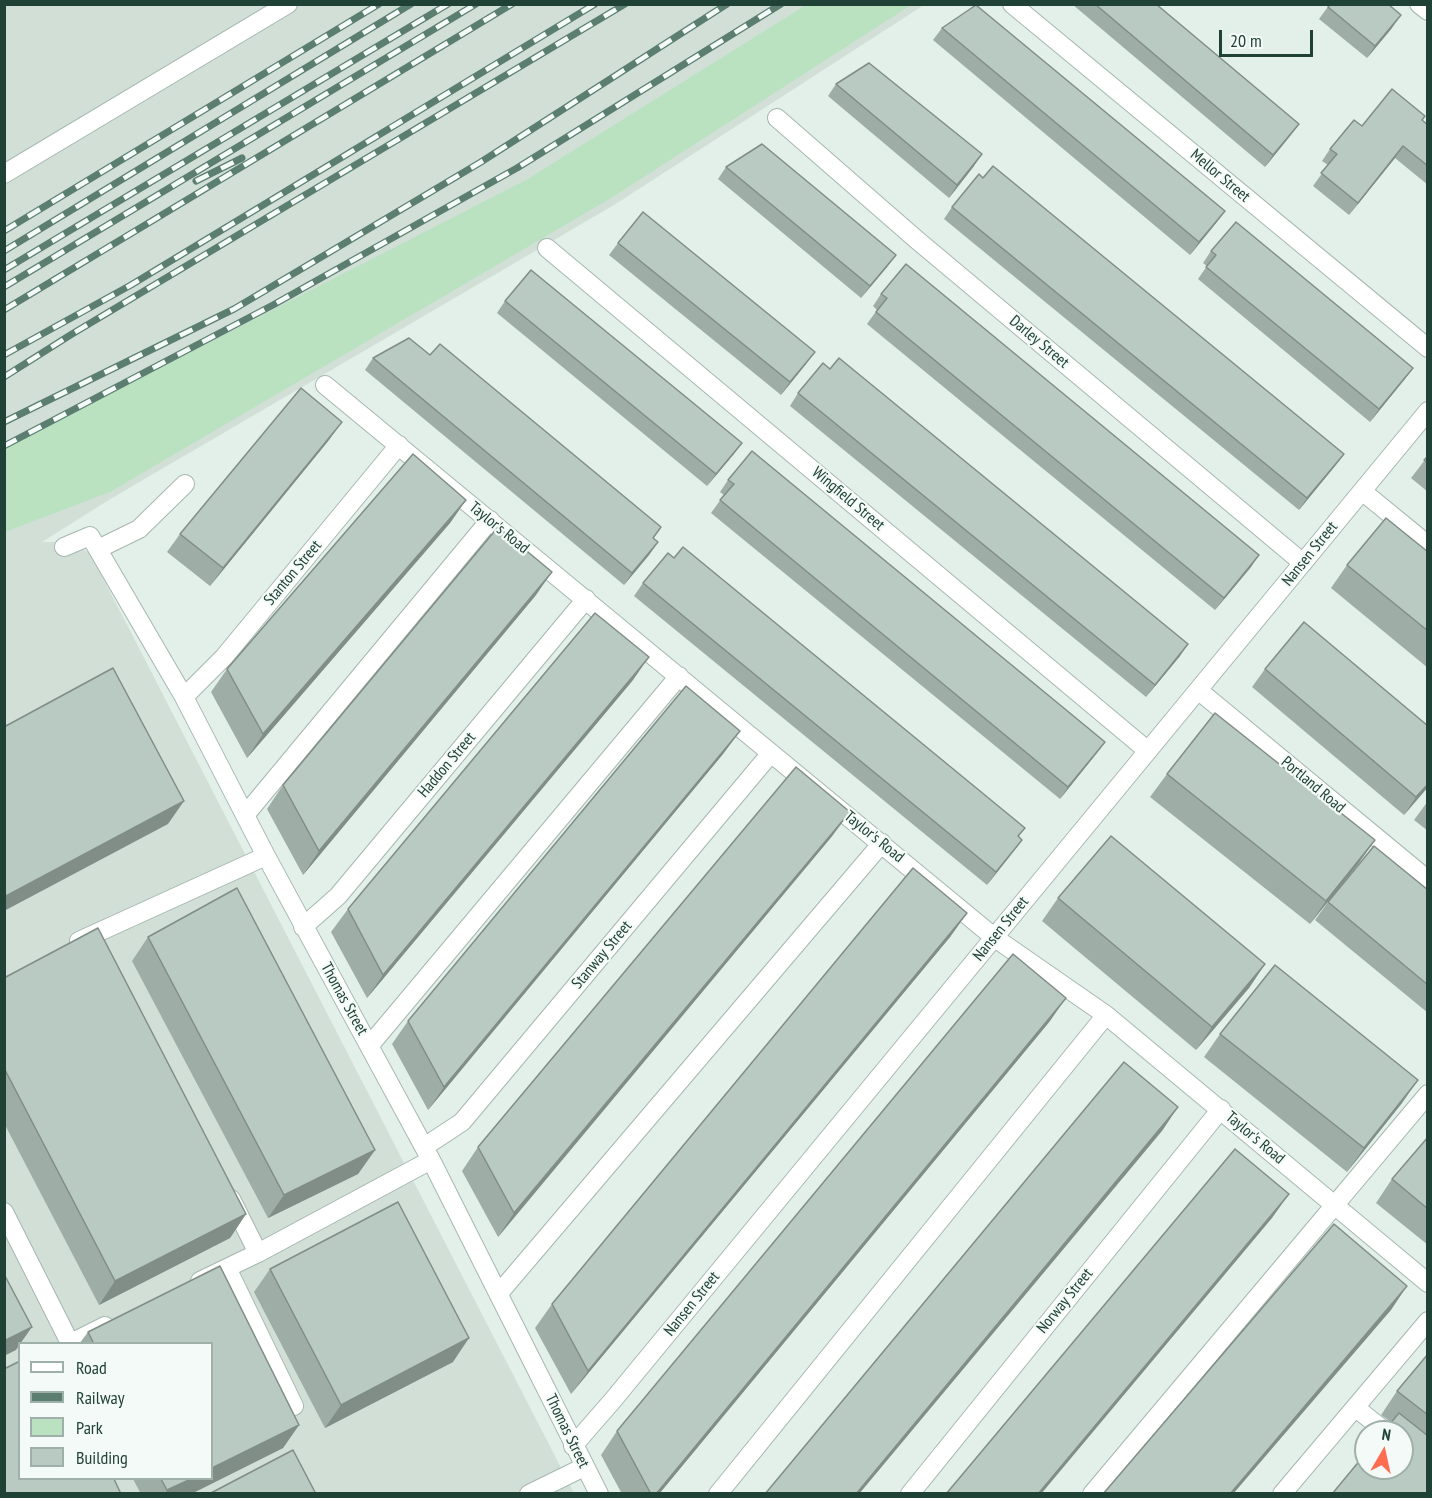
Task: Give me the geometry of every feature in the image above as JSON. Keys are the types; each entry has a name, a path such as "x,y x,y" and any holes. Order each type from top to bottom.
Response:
{"street":[{"path":"4,174 288,4"},
{"name":"Mellor Street","path":"1012,4 1428,348"},
{"path":"1419,4 1428,11"},
{"name":"Darley Street","path":"777,118 926,248 1303,563"},
{"name":"Wingfield Street","path":"547,248 1148,751"},
{"name":"Taylor's Road","path":"325,385 586,598 994,938 1106,1015 1428,1283"},
{"name":"Nansen Street","path":"573,1446 1428,411"},
{"name":"Stanton Street","path":"184,697 224,657 399,445"},
{"path":"64,547 90,536 98,549 139,530 185,484"},
{"path":"1362,491 1428,545"},
{"path":"246,814 490,520"},
{"name":"Thomas Street","path":"98,549 184,697 303,927 428,1153 500,1292 573,1446 599,1494"},
{"name":"Haddon Street","path":"303,927 338,896 586,598"},
{"path":"370,1045 679,676"},
{"name":"Portland Road","path":"1198,690 1428,880"},
{"name":"Stanway Street","path":"185,1288 258,1253 428,1153 462,1122 771,753"},
{"path":"500,1292 882,843"},
{"path":"66,948 266,856"},
{"path":"97,932 108,953"},
{"path":"718,1494 1106,1015"},
{"path":"1092,1494 1428,1094"},
{"name":"Norway Street","path":"910,1494 1221,1109"},
{"path":"220,1178 258,1253"},
{"path":"4,1212 69,1342"},
{"path":"227,1268 294,1406"},
{"path":"71,1342 122,1318"},
{"path":"1282,1494 1428,1321"},
{"path":"1356,1407 1372,1420"},
{"path":"529,1494 584,1467"}],"shaded area":[{"path":"5,5 924,5 614,205 112,498 42,542 69,542 90,553 574,1493 5,1494"}],"green space":[{"path":"806,5 911,5 611,198 110,492 5,532 5,447 526,180"}],"building":[{"path":"1095,4 1156,4 1299,124 1273,155"},
{"path":"1330,4 1388,4 1401,15 1375,46 1328,7"},
{"path":"976,5 1225,211 1199,242 942,28"},
{"path":"869,63 982,154 957,185 836,84"},
{"path":"1392,89 1425,116 1422,120 1428,125 1428,166 1403,146 1358,203 1321,173 1337,154 1330,149 1354,120 1362,126"},
{"path":"762,144 896,255 870,286 726,167"},
{"path":"993,166 1344,454 1307,498 952,207 979,174 983,178"},
{"path":"643,212 815,352 790,382 618,243"},
{"path":"1236,222 1413,368 1379,409 1206,267 1216,255 1211,251"},
{"path":"906,264 1259,555 1224,598 876,312 887,298 881,294"},
{"path":"531,270 742,443 716,474 505,301"},
{"path":"409,338 430,355 440,344 661,527 653,538 658,542 632,573 373,358"},
{"path":"839,358 1188,644 1155,685 798,393 823,363 830,369"},
{"path":"301,388 342,422 223,568 180,534"},
{"path":"752,451 1105,742 1068,787 720,500 734,484 728,480"},
{"path":"413,454 466,500 263,734 227,669"},
{"path":"1386,518 1428,552 1428,631 1347,565"},
{"path":"498,527 552,572 319,851 283,785"},
{"path":"683,547 1025,828 1018,836 1022,840 996,872 643,583 668,553 674,558"},
{"path":"595,613 649,657 383,975 348,909"},
{"path":"1304,622 1428,726 1428,784 1416,797 1265,669"},
{"path":"113,668 184,801 6,896 4,893 4,727"},
{"path":"686,686 740,731 444,1087 408,1021"},
{"path":"1215,713 1375,840 1326,901 1167,774"},
{"path":"796,767 850,812 514,1213 478,1147"},
{"path":"1111,836 1265,964 1212,1027 1058,898"},
{"path":"1374,846 1428,890 1428,985 1328,902"},
{"path":"913,868 967,913 588,1371 552,1304"},
{"path":"237,888 375,1150 284,1195 148,937"},
{"path":"98,928 246,1214 115,1281 4,1068 4,978"},
{"path":"1013,954 1066,998 656,1494 651,1494 617,1431"},
{"path":"1275,965 1418,1080 1364,1148 1220,1034"},
{"path":"1124,1062 1178,1107 856,1494 765,1494"},
{"path":"1428,1137 1428,1209 1392,1179"},
{"path":"1235,1149 1289,1194 1038,1494 946,1494"},
{"path":"398,1202 469,1338 341,1405 270,1269"},
{"path":"1334,1224 1407,1286 1230,1494 1103,1494"},
{"path":"220,1266 299,1425 213,1468 213,1342 93,1342 88,1332"},
{"path":"4,1274 32,1327 4,1341"},
{"path":"1428,1354 1428,1415 1397,1391"},
{"path":"18,1362 18,1480 114,1480 121,1494 4,1494 4,1369"},
{"path":"1399,1413 1408,1420 1393,1420"},
{"path":"1414,1425 1428,1436 1428,1494 1332,1494 1354,1467 1354,1480 1414,1480"},
{"path":"293,1450 316,1494 209,1494"},
{"path":"162,1480 189,1480 167,1490"}],"railway":[{"path":"4,231 379,4"},
{"path":"4,251 411,4"},
{"path":"4,270 448,4"},
{"path":"4,287 476,4"},
{"path":"4,310 512,4"},
{"path":"4,355 131,285 595,4"},
{"path":"4,377 72,334 625,4"},
{"path":"4,422 234,309 481,162 727,4"},
{"path":"4,446 273,305 517,168 781,4"},
{"path":"196,181 242,158"}]}
